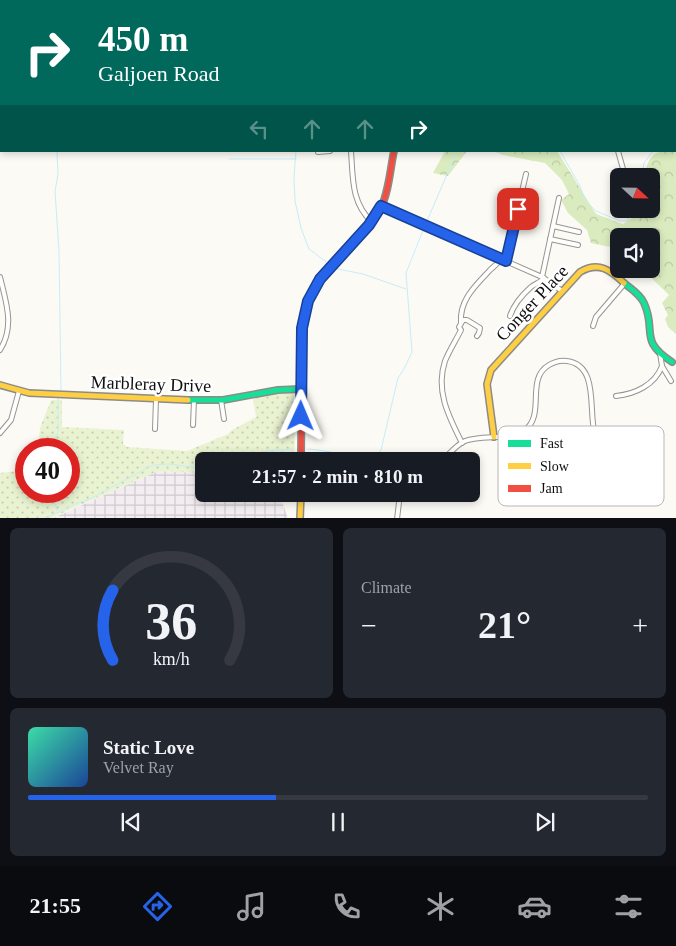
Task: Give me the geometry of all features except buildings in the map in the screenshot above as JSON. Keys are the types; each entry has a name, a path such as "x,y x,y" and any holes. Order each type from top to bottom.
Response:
{"street":[{"path":"351,152 356,199 363,214 372,222"},
{"path":"301,452 302,324 304,312 310,296 323,275 372,222 381,206 394,152"},
{"path":"618,152 623,168"},
{"path":"506,261 526,174"},
{"path":"510,316 515,304 533,285 540,283 543,277 559,198"},
{"path":"381,206 543,277 562,291"},
{"path":"553,226 579,232"},
{"path":"550,239 578,245"},
{"path":"462,443 446,410 442,393 444,363 461,330 462,309 469,291 501,259"},
{"name":"Conger Place","path":"494,436 487,384 490,370 581,270 593,266 609,270 644,303 652,342 660,353 672,362"},
{"path":"0,277 9,317 7,335 0,350"},
{"path":"593,326 596,317 625,284"},
{"path":"461,323 465,320 480,328 477,336"},
{"path":"660,353 662,366 670,381"},
{"path":"529,426 535,414 539,377 547,366 563,360 576,364 586,374 589,382 594,426"},
{"path":"616,396 646,386 657,375 662,366"},
{"name":"Marbleray Drive","path":"0,385 19,391 194,400 221,400 278,390 302,389"},
{"path":"0,433 13,416 19,391"},
{"path":"155,429 156,399"},
{"path":"193,426 194,400"},
{"path":"221,400 224,419"},
{"path":"452,452 462,443 469,440 498,436"},
{"path":"300,518 301,502"},
{"path":"398,518 399,502"}],"shaded area":[{"path":"158,471 195,473 195,502 282,502 288,518 53,518"}],"green space":[{"path":"444,152 466,152 448,176 433,173"},
{"path":"496,152 558,152 596,214 623,224 632,218 660,218 660,168 646,168 653,155 661,152 676,152 676,334 668,327 665,319 668,315 662,303 669,295 651,278 660,278 660,228 610,228 610,247 591,243 587,230 568,213 561,200 569,194 562,180 545,163"},
{"path":"285,393 292,393 294,395 295,452 195,452 195,473 158,471 51,518 0,518 0,473 15,471 15,503 80,503 80,438 39,438 40,428 51,400 62,400 62,427 124,430 123,444 127,447 187,451 228,434 256,417 253,399"}],"waterway":[{"path":"57,152 58,175 55,191 59,251 61,390"},
{"path":"296,152 295,201 301,228 309,249 329,264"},
{"path":"427,221 457,152"},
{"path":"561,152 580,186 585,200 596,211 610,217"},
{"path":"643,168 644,163 652,152"},
{"path":"229,159 296,159"},
{"path":"613,218 620,221 627,221 628,218"},
{"path":"308,449 372,459 381,450 398,378 412,352 406,273 424,228"},
{"path":"333,268 363,274 406,289"},
{"path":"56,438 58,432 58,397"},
{"path":"264,452 292,449"},
{"path":"44,518 88,500 153,465 170,464 195,468"},
{"path":"55,503 57,511"}],"traffic: fast":[{"path":"624,283 644,303 648,313 650,335 655,347 672,362"},
{"path":"188,400 223,400 278,390 301,389"}],"traffic: slow":[{"path":"494,437 487,384 491,370 580,272 593,267 604,268 624,283"},
{"path":"0,385 29,393 188,400"},
{"path":"300,518 301,502"}],"traffic: jam":[{"path":"301,452 302,333 306,304 325,272 373,222 380,210 387,188 394,152"}],"route":[{"path":"301,416 302,328 304,312 308,301 323,275 375,218 381,206 506,261 518,209"}]}
